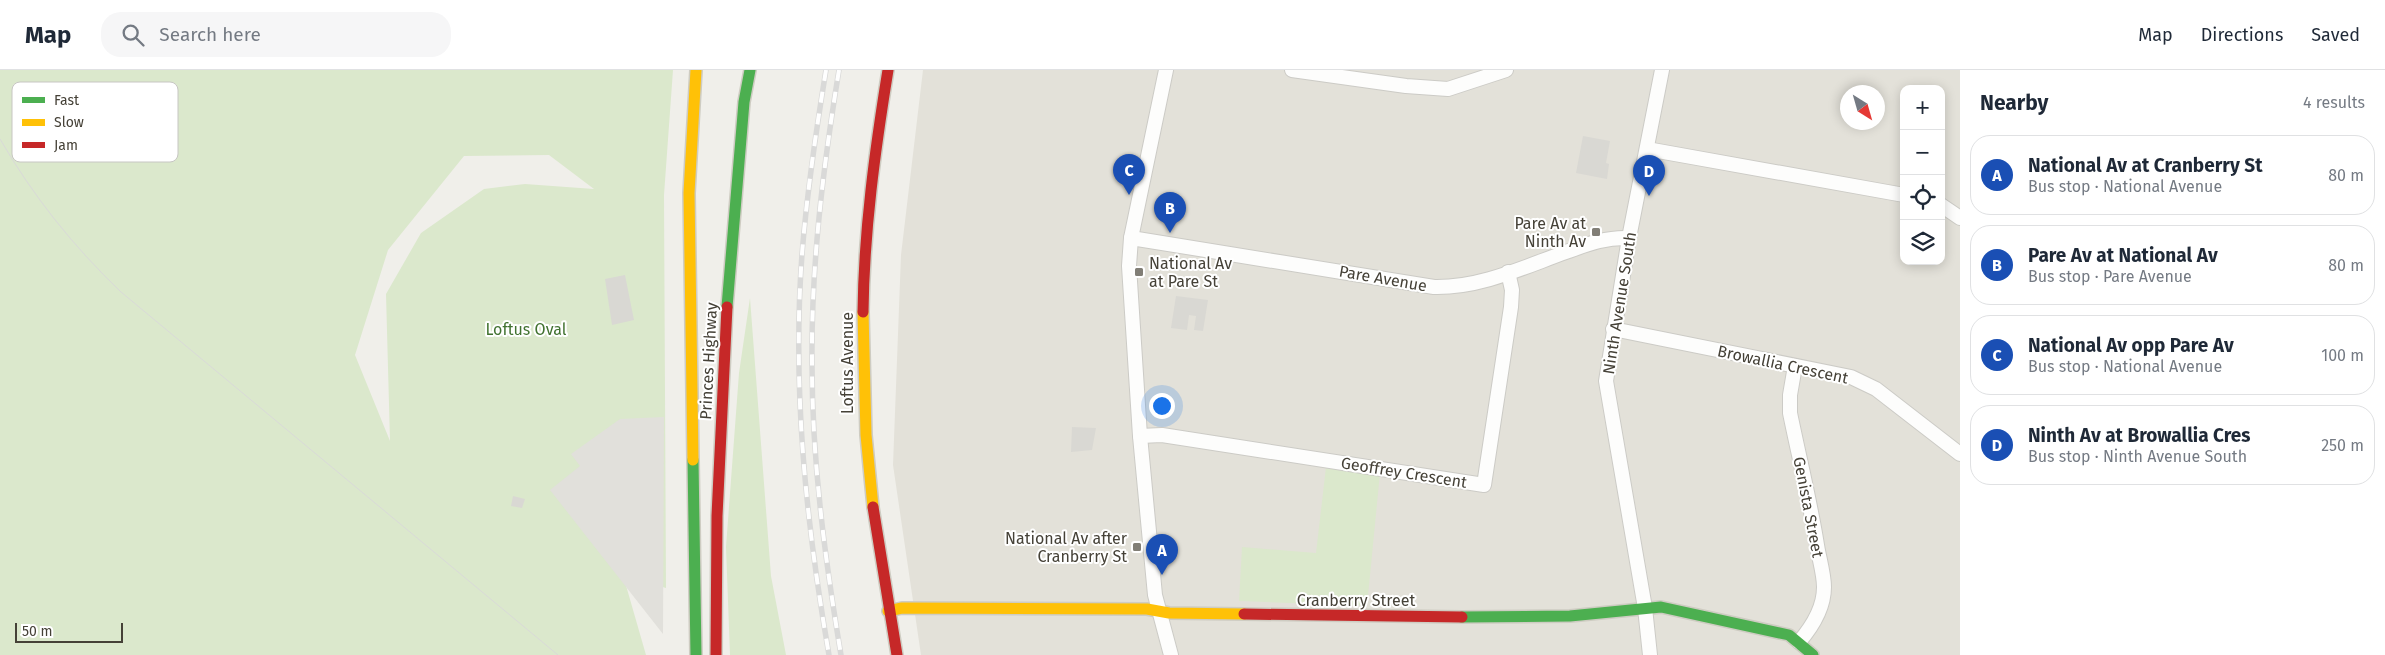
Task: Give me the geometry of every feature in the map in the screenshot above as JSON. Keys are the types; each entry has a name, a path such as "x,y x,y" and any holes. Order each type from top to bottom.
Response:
{"main road":[{"name":"Princes Highway","path":"696,70 689,202 696,655"},
{"path":"743,70 744,102"},
{"name":"Princes Highway","path":"716,655 718,466 727,302 744,102 750,70"},
{"name":"Loftus Avenue","path":"888,70 876,138 865,234 862,382 865,448 874,530 898,655"},
{"name":"Cranberry Street","path":"888,610 902,608 1158,610 1169,613 1303,616 1501,617 1570,616 1644,608 1679,609 1760,626 1789,635 1813,655"}],"street":[{"path":"1166,70 1132,238 1129,266 1140,436 1158,610 1171,655"},
{"path":"1292,70 1406,86 1448,89 1506,70"},
{"name":"Ninth Avenue South","path":"1650,655 1644,608 1606,381 1629,238 1662,70"},
{"path":"1648,149 1900,194"},
{"path":"1945,208 1960,218"},
{"name":"Pare Avenue","path":"1132,238 1434,287 1456,287 1508,272 1605,238 1629,238"},
{"name":"Geoffrey Crescent","path":"1140,436 1162,435 1484,485 1511,307 1512,290 1508,272"},
{"name":"Browallia Crescent","path":"1614,329 1851,376 1864,381 1960,454"},
{"name":"Genista Street","path":"1795,366 1790,394 1790,412 1814,527 1824,586 1822,602 1815,618 1808,632 1799,642"}],"shaded area":[{"path":"923,70 1960,70 1960,655 921,655 893,465 901,255"},
{"path":"664,417 663,634 550,490 580,466 571,454 620,419"}],"green space":[{"name":"Loftus Oval","path":"0,70 673,70 664,195 666,588 623,575 646,655 0,655","holes":["549,155 594,189 525,184 484,189 421,233 386,294 390,441 355,355 388,250 464,156"]},
{"path":"750,298 771,576 786,655 730,655 726,547 739,373"},
{"path":"1326,467 1380,473 1367,606 1239,601 1242,547 1316,553"}],"building":[{"path":"1583,136 1610,141 1606,163 1609,164 1607,179 1576,173"},
{"path":"625,275 634,320 612,325 605,279"},
{"path":"1176,296 1208,300 1203,331 1194,330 1196,316 1189,315 1187,330 1171,328"},
{"path":"1072,427 1096,428 1092,450 1071,452"},
{"path":"513,496 525,499 522,508 511,506"}],"tram line":[{"path":"0,139 12,158"},
{"path":"14,162 55,220 86,257 121,292 558,655"}],"railway":[{"path":"826,70 804,231 799,305 799,355 803,456 814,556 829,655"},
{"path":"839,70 819,217 812,327 812,364 814,437 820,510 841,655"}],"traffic: fast":[{"path":"727,307 744,102 750,70"},
{"path":"693,460 696,655"},
{"path":"1462,617 1570,616 1661,607 1789,635 1813,655"}],"traffic: slow":[{"path":"693,460 689,193 696,70"},
{"path":"863,312 866,435 873,507"},
{"path":"888,611 902,608 1147,609 1169,613 1244,614"}],"traffic: jam":[{"path":"863,312 871,190 888,70"},
{"path":"716,655 717,516 727,307"},
{"path":"873,507 897,655"},
{"path":"1244,614 1462,617"}],"place":[{"name":"National Av opp Pare Av","path":"1129,195"},
{"name":"Ninth Av at Browallia Cres","path":"1649,196"},
{"name":"Pare Av at Ninth Av","path":"1596,232"},
{"name":"Pare Av at National Av","path":"1170,233"},
{"name":"National Av at Pare St","path":"1139,272"},
{"name":"National Av after Cranberry St","path":"1137,547"},
{"name":"National Av at Cranberry St","path":"1162,575"}]}
